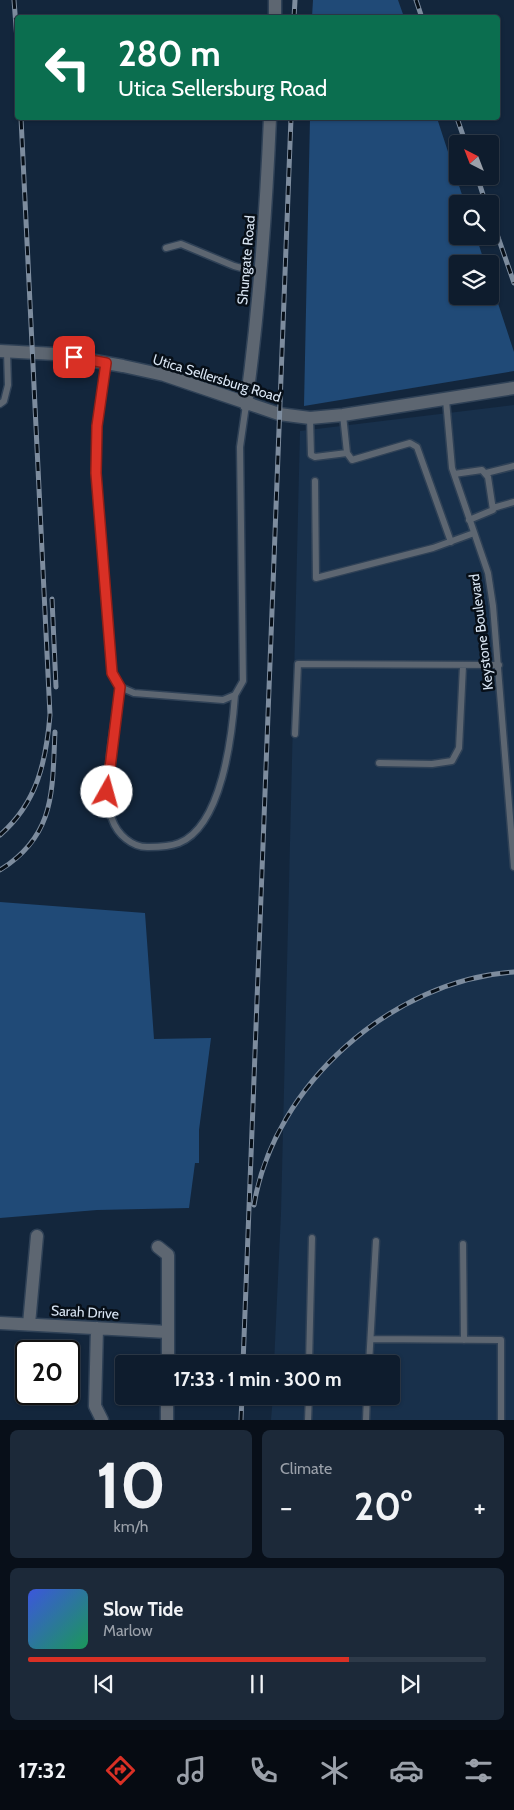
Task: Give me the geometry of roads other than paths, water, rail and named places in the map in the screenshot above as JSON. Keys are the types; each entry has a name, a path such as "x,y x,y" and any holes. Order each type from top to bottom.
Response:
{"street":[{"path":"274,15 275,0"},
{"name":"Shungate Road","path":"246,405 260,273 270,120"},
{"name":"Utica Sellersburg Road","path":"4,352 55,354 164,375 246,405 280,414 310,418 344,415 514,388"},
{"path":"29,1324 36,1236"},
{"path":"158,1247 168,1255 168,1355"},
{"name":"Sarah Drive","path":"0,1323 168,1332"},
{"path":"97,1328 95,1406 102,1420"},
{"path":"167,1405 167,1420"}],"lane":[{"path":"166,248 181,244 234,266 260,273"},
{"path":"0,404 4,401 8,385 4,352"},
{"path":"106,363 97,426 96,473 112,673 120,687 107,792 112,820 125,840 146,847 179,844 194,834 205,822 213,803 232,735 234,695 243,681 240,446 246,405"},
{"name":"Keystone Boulevard","path":"446,400 449,455 488,573 512,803 514,867"},
{"path":"344,415 347,453 352,460 410,443 417,447 451,542"},
{"path":"310,418 311,455 315,457 347,453"},
{"path":"454,474 482,470 486,473 514,466"},
{"path":"486,473 493,508"},
{"path":"314,481 316,578 451,542 474,533"},
{"path":"469,520 490,513 493,508 514,502"},
{"path":"294,734 298,664 499,665"},
{"path":"379,763 432,764 452,761 459,748 463,666"},
{"path":"120,687 134,693 223,700 234,695"},
{"path":"309,1355 312,1238"},
{"path":"369,1355 376,1241"},
{"path":"463,1244 464,1340"},
{"path":"370,1339 501,1340 501,1420"},
{"path":"308,1420 309,1405"},
{"path":"366,1420 367,1405"}],"railway":[{"path":"14,0 15,15"},
{"path":"294,15 295,0"},
{"path":"416,0 421,15"},
{"path":"0,835 13,823 23,809 37,781 46,749 50,715 21,120"},
{"path":"243,1355 291,120"},
{"path":"458,120 463,135"},
{"path":"480,185 483,195"},
{"path":"499,240 514,283"},
{"path":"52,599 56,687"},
{"path":"0,870 32,842 41,827 51,792 55,732"},
{"path":"254,1205 266,1161 286,1119 313,1080 346,1046 384,1017 425,995 469,979 514,972"},
{"path":"241,1420 242,1405"}]}
